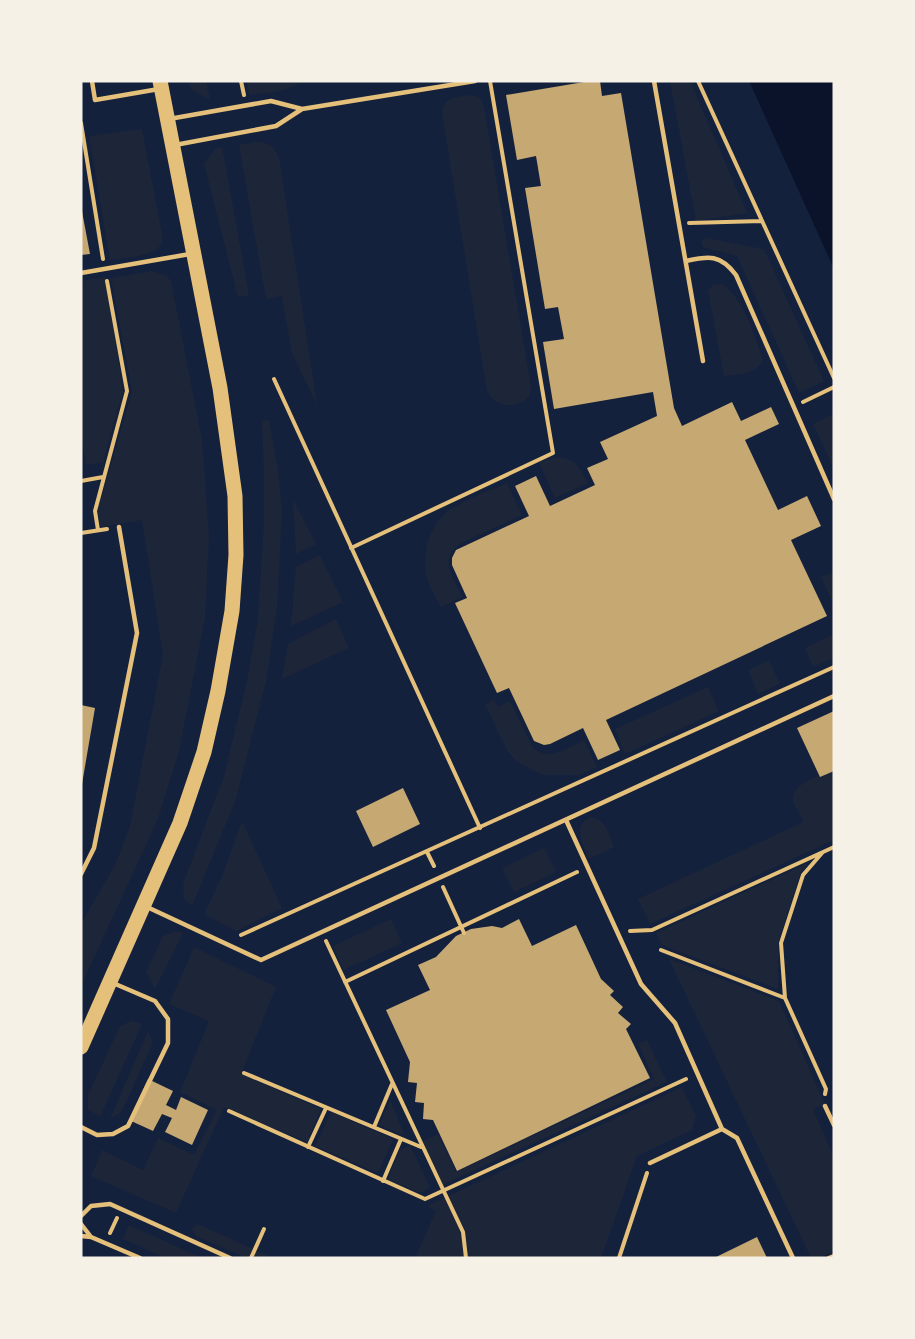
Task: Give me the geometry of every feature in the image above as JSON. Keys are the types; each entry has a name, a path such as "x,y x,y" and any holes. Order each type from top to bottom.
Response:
{"main road":[{"path":"81,1047 84,1029 111,982 180,824 204,752 218,691 232,611 236,555 234,495 220,388 192,254 161,85"}],"lane":[{"path":"92,81 95,100 161,85"},
{"path":"173,145 276,126 302,109 475,81"},
{"path":"654,81 703,361"},
{"path":"168,120 271,100 302,109"},
{"path":"81,273 192,254"},
{"path":"686,261 707,256 716,258 724,262 736,275 834,499"},
{"path":"81,874 94,848 137,633 119,527"},
{"path":"144,905 261,960 834,696"},
{"path":"566,820 641,984 675,1023 722,1129 737,1138 793,1258"},
{"path":"81,1127 97,1135 113,1134 128,1126 168,1043 168,1019 155,1001 111,982"},
{"path":"825,1106 834,1125"},
{"path":"650,1163 722,1129"},
{"path":"81,1216 91,1206 110,1204 230,1258"},
{"path":"81,1224 91,1237"},
{"path":"81,1236 91,1237 140,1258"},
{"path":"830,1258 834,1256"}],"path":[{"path":"351,548 553,453 490,81"},
{"path":"698,81 834,378"},
{"path":"81,123 127,391 95,511 98,530"},
{"path":"679,224 762,221"},
{"path":"274,379 480,828"},
{"path":"794,406 834,387"},
{"path":"81,481 103,477"},
{"path":"81,533 119,527"},
{"path":"233,932 242,936 834,667"},
{"path":"617,932 651,930 834,847"},
{"path":"427,852 464,933"},
{"path":"822,853 803,875 781,943 785,998 826,1089 825,1106"},
{"path":"345,982 587,867"},
{"path":"322,932 462,1232 466,1258"},
{"path":"661,950 785,998"},
{"path":"244,1073 422,1147"},
{"path":"229,1111 425,1199 698,1073"},
{"path":"374,1128 392,1083"},
{"path":"308,1147 326,1107"},
{"path":"383,1181 401,1139"},
{"path":"619,1258 650,1163"},
{"path":"251,1258 264,1229"}],"shaded area":[{"path":"188,81 206,81 210,100 192,90"},
{"path":"247,81 301,81 283,90 249,95"},
{"path":"670,81 690,81 747,213 696,221"},
{"path":"749,81 834,81 834,269"},
{"path":"470,95 479,98 484,106 531,387 529,397 512,405 500,404 487,391 442,113 448,101"},
{"path":"142,129 162,242 153,252 110,260 89,136"},
{"path":"255,142 270,146 279,158 317,405 292,353 282,296 266,299 239,145"},
{"path":"222,147 249,295 238,297 204,164 215,149"},
{"path":"705,238 764,249 824,381 799,393 737,256 703,247 701,242"},
{"path":"152,271 166,275 171,281 202,440 209,536 205,618 179,751 158,819 81,986 81,924 115,865 130,826 163,655 142,520 101,527 98,510 132,391 111,278"},
{"path":"105,277 123,391 103,462 86,465 81,434 81,281"},
{"path":"722,284 742,308 763,360 756,369 746,373 724,376 708,291 713,285"},
{"path":"834,414 834,469 813,424"},
{"path":"269,420 278,470 282,511 277,608 266,681 236,799 192,906 184,898 183,884 224,776 247,681 258,619 264,522 262,421"},
{"path":"555,457 568,459 576,464 588,483 555,498 539,462"},
{"path":"507,483 522,515 461,543 454,549 448,562 449,568 462,597 441,607 427,578 425,568 426,549 433,530 444,514 452,508"},
{"path":"293,499 316,544 296,554"},
{"path":"320,555 343,602 291,626 296,567"},
{"path":"834,572 834,606 821,577"},
{"path":"336,619 349,648 282,679 288,644"},
{"path":"834,634 834,658 813,667 805,648"},
{"path":"769,660 780,684 758,694 748,670"},
{"path":"708,687 719,711 625,754 615,729"},
{"path":"494,700 498,707 510,701 533,748 539,752 552,754 584,740 597,767 579,775 543,775 517,762 508,752 485,705"},
{"path":"834,770 834,840 650,924 638,899 803,822 793,800 794,794 808,780"},
{"path":"591,817 604,824 614,847 589,859 580,830 581,825"},
{"path":"242,821 282,908 236,931 204,914 223,874"},
{"path":"544,848 556,872 514,892 502,868"},
{"path":"808,863 800,874 778,942 778,989 662,945 656,933"},
{"path":"391,919 402,943 344,970 333,946"},
{"path":"176,931 183,933 155,989 146,972 163,936"},
{"path":"194,947 276,987 241,1074 321,1109 307,1142 224,1107 176,1213 91,1176 102,1150 143,1170 158,1138 194,1155 217,1110 180,1092 209,1021 169,1004"},
{"path":"669,959 779,1001 825,1104 813,1109 834,1158 834,1251 820,1258 811,1258"},
{"path":"131,1021 142,1024 100,1117 88,1109 88,1095 120,1026"},
{"path":"148,1031 152,1045 124,1107 120,1113 110,1119"},
{"path":"647,1040 667,1082 442,1185 422,1142 438,1134 456,1172 654,1079 638,1044"},
{"path":"682,1087 696,1116 692,1130 637,1156 601,1258 415,1258 436,1211 427,1206"},
{"path":"390,1100 405,1136 379,1125"},
{"path":"331,1112 393,1139 378,1173 315,1146"},
{"path":"410,1145 430,1188 420,1193 388,1179 399,1151"},
{"path":"129,1225 202,1258 165,1258 123,1239"},
{"path":"195,1225 200,1225 273,1258 246,1258 196,1236 192,1229"}],"building":[{"path":"600,81 602,96 621,93 674,408 682,426 732,402 741,421 771,407 779,424 745,440 778,510 807,496 821,526 791,540 827,616 606,720 620,750 598,760 583,728 550,744 544,745 534,741 509,688 497,693 455,603 467,598 452,565 452,558 456,550 529,516 515,486 536,476 550,506 595,485 587,468 608,459 600,442 657,416 653,392 554,409 543,342 564,339 558,307 545,309 525,188 541,186 536,156 517,160 506,95"},
{"path":"81,206 90,254 81,255"},
{"path":"81,705 95,708 82,784 81,784"},
{"path":"834,711 834,771 820,777 797,728"},
{"path":"403,788 420,824 373,847 356,811"},
{"path":"519,919 532,946 576,925 601,979 614,991 610,995 623,1007 618,1013 631,1024 626,1029 650,1078 457,1171 433,1120 423,1119 424,1103 415,1102 417,1083 408,1082 410,1062 386,1010 430,990 418,965 436,957 456,936 471,929 492,926 502,928"},
{"path":"148,1079 173,1091 166,1105 176,1110 181,1097 208,1110 192,1145 165,1132 172,1118 162,1114 153,1131 129,1120"},
{"path":"757,1237 767,1258 714,1258"}]}
